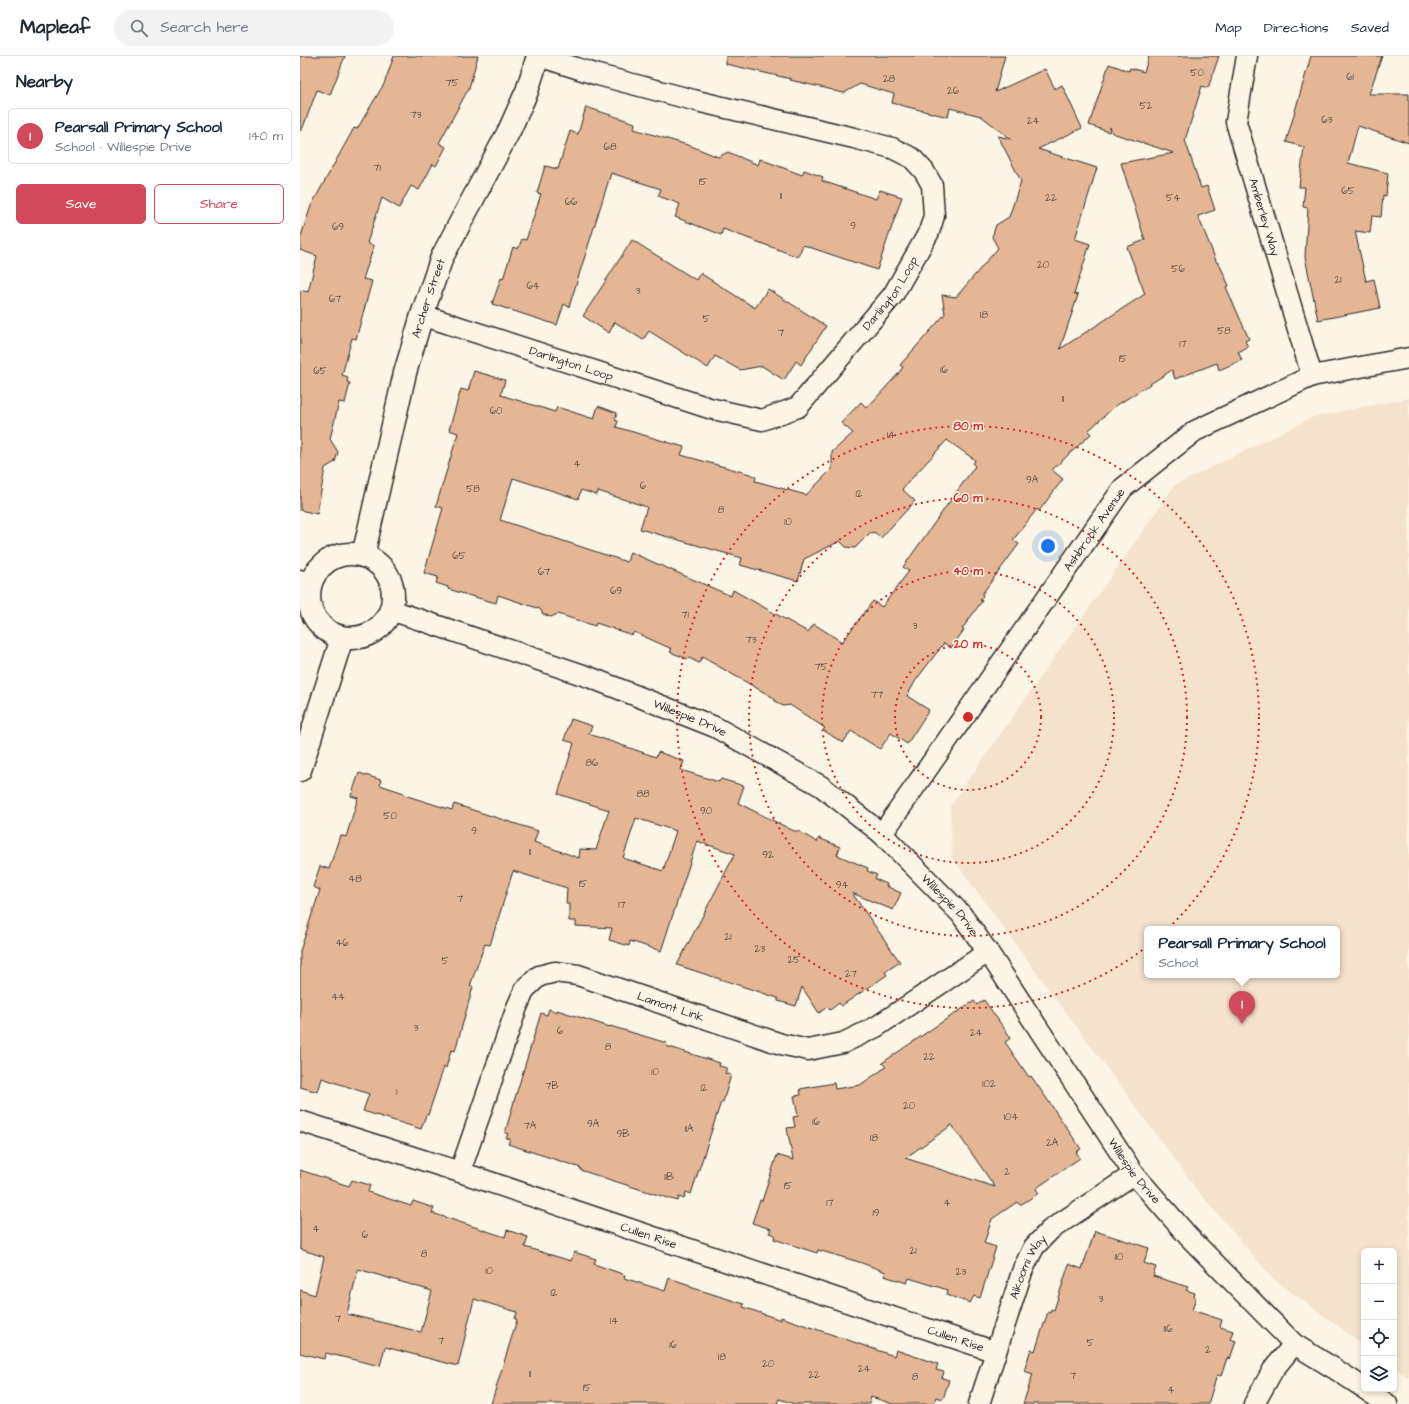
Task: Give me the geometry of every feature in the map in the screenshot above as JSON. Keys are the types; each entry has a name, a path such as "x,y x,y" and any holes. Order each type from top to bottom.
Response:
{"street":[{"name":"Archer Street","path":"363,556 405,373 442,257 509,131 527,91 539,56"},
{"name":"Darlington Loop","path":"422,316 709,408 762,420 798,407 893,295 929,232 934,216 932,184 924,171 912,158 892,148 686,98 598,75 539,56"},
{"name":"Amberley Way","path":"1246,56 1236,122 1312,376"},
{"name":"Ashbrook Avenue","path":"882,834 1123,488 1195,431 1312,376 1409,358"},
{"path":"352,554 363,556 376,562 386,573 392,587 393,602 391,610 384,623 373,633 359,638 342,638 328,632 317,623 310,610 305,582 324,563 337,556 352,554"},
{"name":"Willespie Drive","path":"391,610 589,677 715,727 821,786 882,834 961,914 988,952 1134,1174 1188,1236 1294,1344 1361,1385"},
{"path":"300,770 342,638"},
{"name":"Lamont Link","path":"460,1172 517,1007 525,988 538,976 555,972 578,975 781,1044 808,1050 843,1043 876,1028 988,952"},
{"name":"Cullen Rise","path":"300,1121 460,1172 996,1352"},
{"name":"Alkoomi Way","path":"979,1404 1023,1268 1034,1246 1050,1230 1134,1174"},
{"path":"1254,1404 1273,1370 1294,1344"},
{"name":"Willespie Drive","path":"1371,1392 1388,1404"}],"shaded area":[{"path":"1409,398 1409,1378 1397,1369 1397,1248 1361,1248 1361,1343 1273,1279 1197,1190 952,858 950,806 1175,485 1313,417"}],"building":[{"path":"300,56 345,56 330,95 317,90 302,130 300,130"},
{"path":"394,56 478,56 469,88 439,143 446,147 436,166 433,164 419,190 411,186 399,208 382,198 367,243 374,246 363,279 372,281 356,339 352,338 342,375 348,377 347,382 350,383 345,403 339,402 330,439 338,452 335,462 325,468 317,514 300,510 300,290 308,292 317,256 300,250 300,239 311,206 354,128 357,129 384,84"},
{"path":"726,56 1005,56 995,92 1045,69 1055,89 1062,85 1082,128 1038,149 1097,168 1075,239 1090,244 1074,294 1078,295 1060,349 1145,294 1127,247 1145,240 1121,163 1174,153 1112,133 1110,127 1109,132 1089,125 1109,64 1129,71 1130,68 1144,72 1149,56 1219,56 1208,88 1202,86 1185,140 1201,188 1207,186 1215,210 1198,216 1217,263 1219,263 1229,286 1226,287 1249,339 1245,341 1248,347 1238,352 1242,360 1219,370 1217,363 1175,379 1172,370 1114,407 1088,431 1091,434 1052,470 1063,479 1039,511 1037,509 1013,540 1019,544 982,594 983,596 980,600 982,601 962,629 964,630 951,648 944,643 916,680 907,696 929,710 907,744 891,733 880,749 851,731 843,743 823,730 825,728 790,705 783,706 775,701 774,698 702,657 699,663 670,652 672,649 634,632 632,635 596,623 595,626 558,614 551,617 543,614 540,609 498,595 496,603 471,596 448,589 448,587 436,583 438,577 424,573 443,508 436,506 458,433 449,430 461,389 468,391 474,371 505,380 501,395 555,412 557,407 594,419 598,406 617,413 615,420 618,421 616,427 684,447 681,455 750,474 756,477 755,481 806,495 832,469 832,452 853,433 841,423 861,402 867,408 898,374 903,367 900,365 945,314 942,295 956,297 998,248 992,237 996,225 1009,217 1021,181 998,136 1011,139 981,116 950,108 948,117 892,103 894,94 860,84 844,93 726,64","holes":["947,440 975,460 973,464 975,466 903,567 909,571 882,607 873,601 842,642 814,624 808,632 733,590 731,596 630,552 627,562 500,520 513,478 578,499 581,490 597,495 598,491 647,507 640,529 742,558 740,565 798,581 804,559 840,541 846,547 855,548 871,532 874,532 881,538 915,501 902,489"]},
{"path":"1311,56 1382,56 1369,94 1409,94 1409,143 1358,126 1348,163 1388,173 1386,196 1383,195 1381,217 1372,216 1370,233 1355,231 1366,281 1374,279 1380,308 1318,320 1305,257 1308,208 1303,207 1305,187 1299,187 1304,147 1286,142"},
{"path":"586,107 635,123 634,129 691,146 718,157 728,152 758,165 760,159 802,175 804,170 823,177 822,181 876,199 880,190 902,197 877,270 803,245 798,257 723,229 721,235 675,217 680,204 658,196 661,189 611,173 569,307 564,304 557,325 492,304 501,278 503,279 513,247 518,249 522,239 526,240 541,194 537,193 545,166 558,169 570,131 578,134"},
{"path":"632,240 696,280 700,273 755,308 768,289 826,326 801,365 796,361 784,380 762,366 740,370 715,356 708,368 649,331 643,340 615,322 609,333 583,316"},
{"path":"571,719 592,726 589,734 656,757 658,752 684,761 681,770 719,782 721,779 744,786 738,803 794,831 798,831 817,842 819,838 840,847 837,855 868,868 867,871 877,875 875,879 887,884 886,886 901,893 893,910 852,893 900,962 885,972 887,975 841,1006 839,1003 830,1010 827,1007 819,1013 802,987 796,1006 778,1001 778,998 677,965 735,854 697,841 661,951 630,941 629,946 609,940 612,928 576,926 576,921 569,921 569,904 566,904 567,888 513,871 490,945 485,944 470,986 473,987 455,1051 451,1050 446,1068 444,1067 428,1115 426,1115 421,1129 363,1111 369,1094 322,1078 318,1092 300,1087 300,951 320,890 313,887 320,866 329,869 340,835 346,837 358,798 351,796 359,773 381,780 380,785 404,793 404,795 452,810 454,804 538,831 534,842 579,858 580,849 596,850 609,810 558,794 574,743 564,740","holes":["636,818 676,831 663,871 623,858"]},
{"path":"984,1000 1011,1038 1005,1042 1029,1077 1031,1076 1081,1149 1076,1152 1080,1158 1038,1187 1036,1189 1039,1193 1020,1205 1017,1202 992,1219 984,1243 996,1247 980,1298 974,1296 970,1303 947,1295 948,1290 909,1278 907,1283 884,1276 886,1272 859,1262 818,1250 817,1253 774,1239 775,1235 769,1233 771,1229 752,1223 760,1200 762,1201 777,1155 793,1160 787,1128 795,1127 793,1117 798,1116 794,1096 801,1095 800,1089 834,1083 835,1089 860,1085 886,1067 882,1063 936,1026 974,1001 977,1005","holes":["952,1125 995,1187 905,1158"]},
{"path":"549,1009 557,1012 557,1010 667,1043 666,1046 720,1063 719,1066 727,1068 725,1073 731,1075 691,1194 686,1192 684,1199 679,1197 678,1201 580,1170 581,1168 508,1144 510,1139 506,1138 508,1134 505,1133 515,1098 541,1013 547,1015"},
{"path":"300,1170 349,1186 352,1180 370,1185 368,1192 411,1206 413,1201 434,1208 432,1213 505,1237 507,1230 528,1237 525,1247 571,1261 574,1252 596,1259 594,1264 625,1275 624,1278 665,1291 669,1278 690,1285 690,1287 744,1304 743,1307 781,1320 781,1317 894,1356 896,1350 938,1364 936,1370 944,1372 942,1378 949,1380 943,1399 936,1397 933,1404 893,1404 871,1397 869,1404 795,1404 779,1399 777,1404 491,1404 517,1320 515,1319 517,1312 474,1299 458,1366 385,1347 380,1366 326,1353 324,1359 300,1353 300,1290 315,1295 324,1257 300,1249","holes":["358,1269 432,1291 421,1332 347,1314"]},
{"path":"1095,1231 1149,1248 1144,1263 1156,1267 1153,1276 1188,1287 1186,1290 1195,1293 1194,1297 1196,1298 1192,1310 1222,1320 1220,1327 1233,1331 1230,1339 1236,1341 1230,1359 1227,1358 1221,1376 1217,1375 1208,1404 1023,1404 1033,1374 1024,1371 1031,1349 1035,1351 1048,1312 1050,1313 1051,1309 1054,1310 1069,1264 1082,1269"}],"place":[{"name":"Pearsall Primary School","path":"1242,1024"}]}
